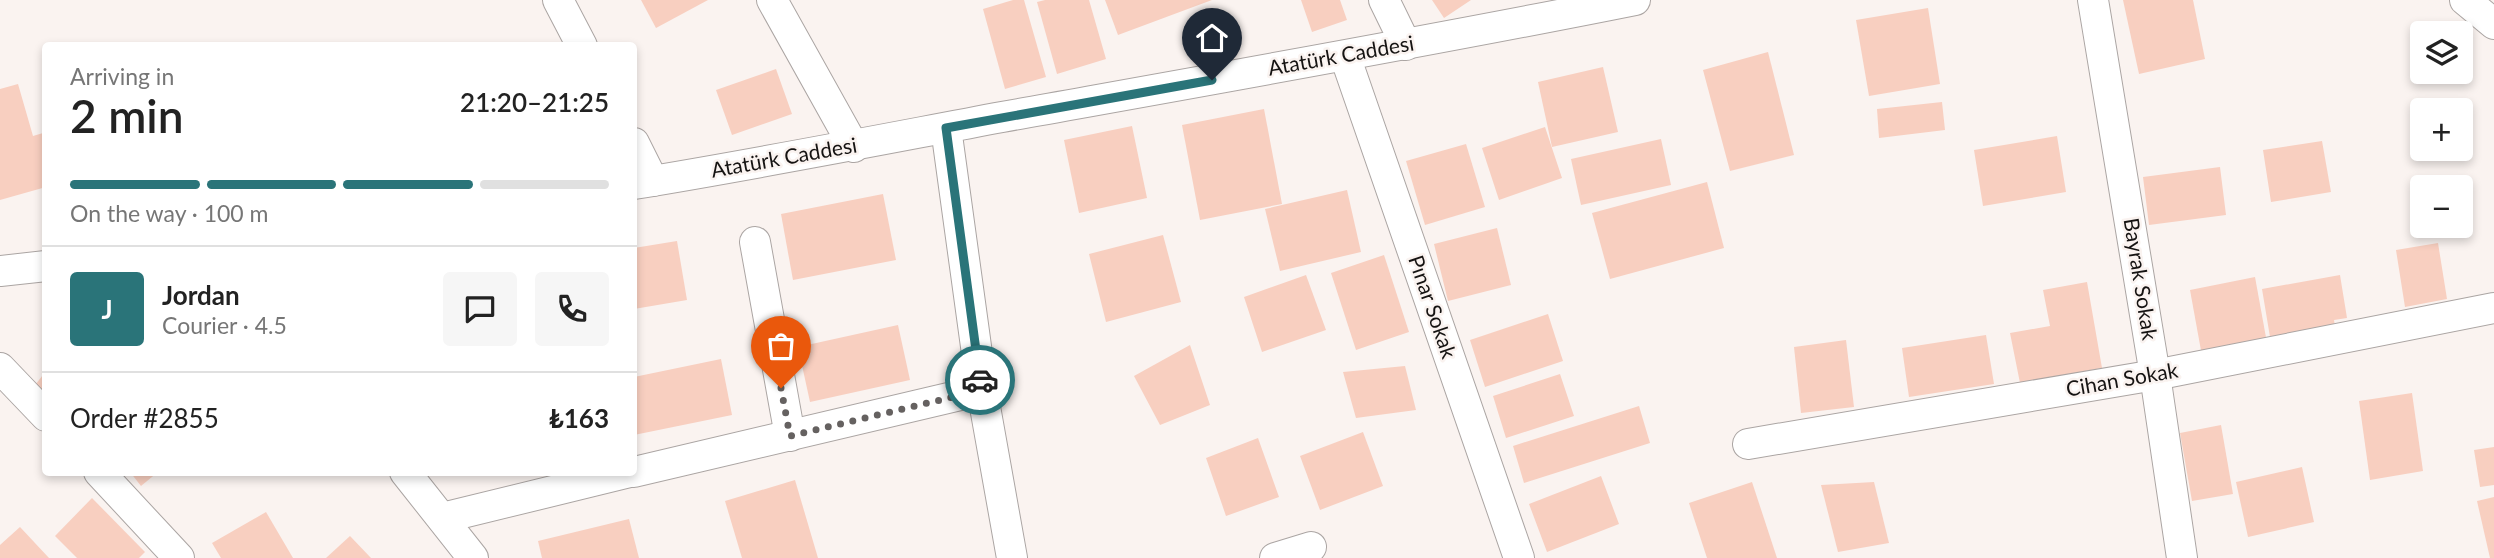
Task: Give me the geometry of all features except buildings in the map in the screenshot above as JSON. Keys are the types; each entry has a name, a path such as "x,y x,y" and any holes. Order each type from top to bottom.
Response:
{"street":[{"path":"558,0 580,42"},
{"path":"772,0 854,147"},
{"path":"1384,0 1406,45"},
{"name":"Atatürk Caddesi","path":"643,182 854,147 1635,0"},
{"name":"Bayrak Sokak","path":"2093,0 2155,375 2182,558"},
{"path":"2465,0 2494,24"},
{"name":"Pınar Sokak","path":"1345,56 1519,558"},
{"path":"946,128 982,390 1012,558"},
{"path":"637,156 643,182"},
{"path":"755,242 790,436"},
{"path":"0,271 42,266"},
{"name":"Cihan Sokak","path":"1748,444 2155,375 2494,308"},
{"path":"0,368 42,412"},
{"path":"637,470 982,390"},
{"path":"103,476 179,558"},
{"path":"408,476 473,558"},
{"path":"442,518 610,476"},
{"path":"1275,558 1311,547"}],"way so far":[{"path":"781,388 790,436 982,390 980,380"}],"route":[{"path":"980,380 946,128 1212,80"}]}
